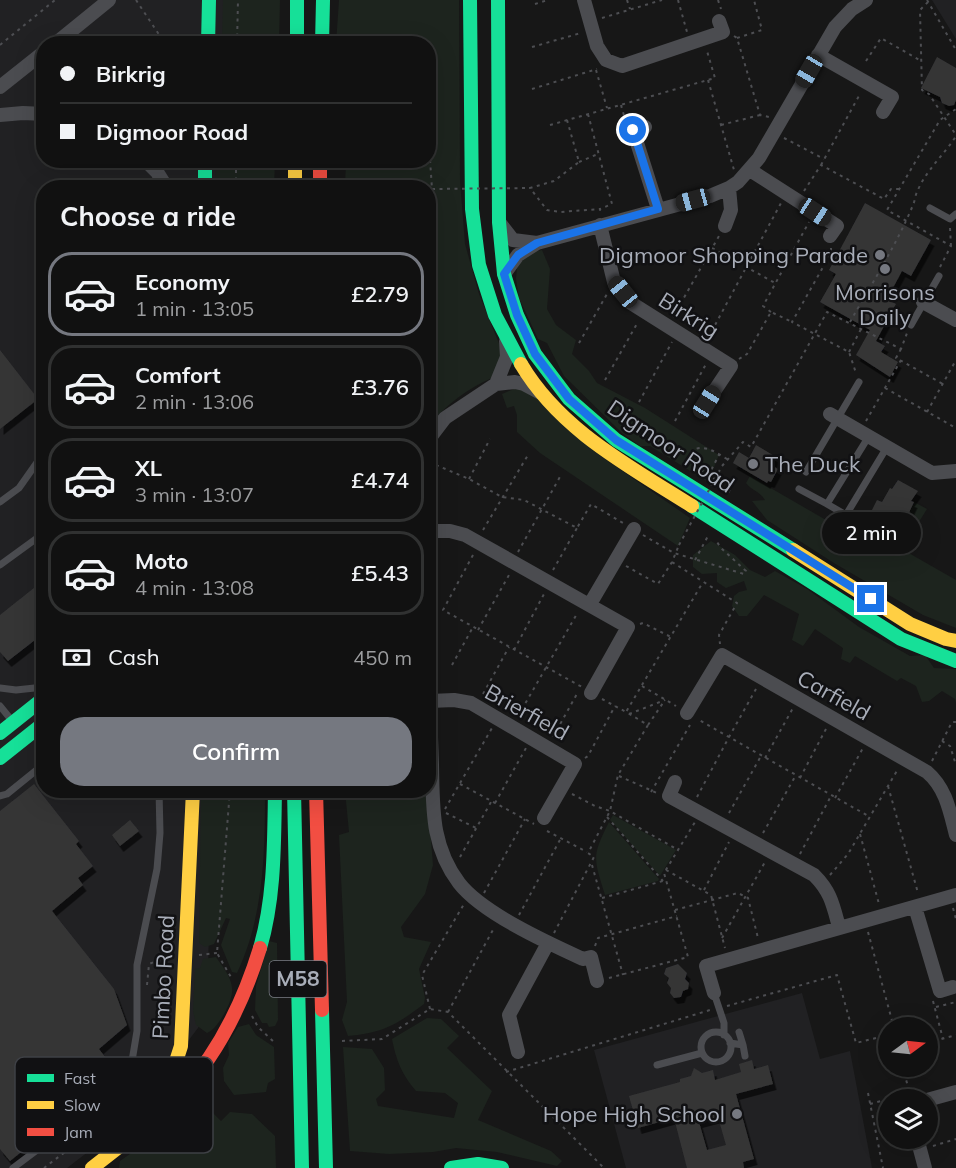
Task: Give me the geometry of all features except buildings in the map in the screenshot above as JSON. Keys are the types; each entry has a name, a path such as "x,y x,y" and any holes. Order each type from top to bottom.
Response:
{"main road":[{"path":"208,36 209,0"},
{"path":"297,0 297,36"},
{"path":"322,36 323,0"},
{"name":"Digmoor Road","path":"484,4 504,274 517,315 535,354 569,399 616,440 910,624 956,641"},
{"name":"Digmoor Road","path":"484,4 472,209 478,265 495,315 522,367 561,416 606,452 901,639 956,661"},
{"path":"0,733 36,704"},
{"path":"0,758 36,729"},
{"name":"Pimbo Road","path":"179,1057 182,1047 193,798"},
{"path":"209,1057 233,1018 250,982 267,926 273,862 274,798"},
{"name":"M58","path":"294,798 302,1168"},
{"name":"M58","path":"316,798 326,1168"},
{"path":"324,1064 336,1168"},
{"name":"Pimbo Road","path":"92,1168 111,1153"},
{"path":"451,1168 478,1164 502,1168"}],"street":[{"path":"65,36 109,0"},
{"path":"584,0 601,65 622,66 697,42 721,27"},
{"path":"504,274 518,255 537,243 710,196 733,185 750,170 842,19 866,0"},
{"path":"818,55 892,98 883,112"},
{"path":"0,87 36,58"},
{"path":"0,115 22,112 36,113"},
{"path":"639,129 658,209"},
{"path":"750,170 837,226 830,236"},
{"path":"725,226 731,210 733,185"},
{"path":"499,222 513,240 537,243"},
{"name":"Birkrig","path":"600,225 614,282 631,303 730,366 707,402"},
{"path":"923,302 956,320"},
{"path":"496,384 507,357 506,338"},
{"path":"436,430 445,418 496,384 514,382 524,384 542,394"},
{"path":"834,416 932,473 956,471"},
{"path":"587,602 616,561 634,529"},
{"path":"436,531 458,533 478,542 628,627 591,693"},
{"path":"687,713 722,655"},
{"name":"Carfield","path":"722,655 927,772 938,782 942,790 956,832"},
{"name":"Brierfield","path":"436,701 454,700 477,706 575,764 541,824"},
{"path":"436,773 439,809 434,824 440,849 454,876 475,898 501,916 548,943 583,959 591,957 597,981"},
{"path":"675,782 669,796 814,875 831,897 839,927"},
{"path":"714,993 706,966 956,895"},
{"path":"918,906 940,991 953,987"},
{"path":"518,1052 509,1015 548,943"},
{"path":"938,1097 956,1092"},
{"path":"919,1149 925,1168"}],"lane":[{"path":"930,208 953,217"},
{"path":"910,325 939,276"},
{"path":"806,472 834,416 859,382"},
{"path":"827,504 865,434"},
{"path":"800,489 846,515 887,447"},
{"path":"0,502 19,488 36,465"},
{"path":"0,565 36,539"},
{"path":"0,688 16,690 36,688"},
{"path":"0,706 13,722"},
{"path":"0,796 7,794 36,770"},
{"path":"133,1057 137,1030 137,965 158,851 159,798"},
{"path":"714,993 724,1023 724,1035"},
{"path":"715,1032 724,1035 730,1043 729,1053 718,1062 709,1060 702,1053 702,1044 706,1036 715,1032"},
{"path":"739,1032 746,1056"},
{"path":"730,1043 743,1045"},
{"path":"657,1065 702,1053"},
{"path":"13,1168 33,1153"}],"path":[{"path":"0,45 55,0"},
{"path":"136,0 160,36"},
{"path":"237,36 238,0"},
{"path":"535,4 548,0"},
{"path":"627,0 630,10"},
{"path":"532,47 662,0"},
{"path":"550,125 715,78 678,0"},
{"path":"737,38 762,30 754,0"},
{"path":"849,323 906,221 915,202 916,193 935,161 946,151 956,136 929,94 922,90 920,10 928,1 956,50"},
{"path":"721,27 737,38 760,115"},
{"path":"866,61 880,39 921,61"},
{"path":"532,89 601,65 607,109"},
{"path":"708,80 721,125 733,185"},
{"path":"675,421 747,267 793,197 821,165 866,83"},
{"path":"621,105 626,122 639,129"},
{"path":"951,246 887,210 940,120 956,110"},
{"path":"530,188 547,210 560,212 600,209 612,204 588,114"},
{"path":"721,125 760,115 781,120"},
{"path":"567,120 579,162"},
{"path":"774,133 824,159"},
{"path":"436,189 530,188 554,181 579,162 599,154"},
{"path":"821,165 884,199 891,189 900,189"},
{"path":"600,209 600,225"},
{"path":"815,212 763,306 849,352 859,382"},
{"path":"939,276 940,266 951,246 953,217"},
{"path":"639,402 672,329 725,226"},
{"path":"792,322 831,253 830,236"},
{"path":"712,248 775,283"},
{"path":"579,343 614,282"},
{"path":"605,380 644,311"},
{"path":"730,366 747,354 771,312"},
{"path":"616,561 658,584 672,562 678,545 722,466 743,442 751,447 827,312 901,350"},
{"path":"910,325 896,358 943,384"},
{"path":"849,352 861,329"},
{"path":"865,434 885,388 901,360"},
{"path":"927,411 956,360"},
{"path":"885,388 956,428"},
{"path":"469,479 490,439"},
{"path":"727,494 731,488 709,476 693,460 691,452 698,448 708,449 728,459"},
{"path":"528,455 502,497 443,610 581,687 548,747"},
{"path":"706,482 719,455"},
{"path":"436,465 502,497 524,500 577,528"},
{"path":"478,630 561,475"},
{"path":"514,650 591,504 674,553 744,574 746,571 721,549 715,539"},
{"path":"695,560 708,536"},
{"path":"672,562 737,603 719,635 722,655"},
{"path":"628,713 703,582"},
{"path":"512,727 587,602"},
{"path":"628,627 643,623 671,637"},
{"path":"452,665 473,627"},
{"path":"477,706 509,647"},
{"path":"597,981 688,957 664,873 678,850 729,737 762,679"},
{"path":"642,686 687,713"},
{"path":"591,693 648,725"},
{"path":"704,891 728,828 763,757 798,699"},
{"path":"628,713 665,700"},
{"path":"588,853 610,811 618,775 665,700"},
{"path":"575,764 588,756 615,706"},
{"path":"651,792 694,717 870,818"},
{"path":"476,828 439,809 460,784 498,718"},
{"path":"800,778 832,718"},
{"path":"927,772 952,722 956,722"},
{"path":"460,857 531,738"},
{"path":"794,864 868,738"},
{"path":"942,741 950,746 956,765"},
{"path":"822,883 848,854 904,759"},
{"path":"618,775 651,792 669,796"},
{"path":"757,844 796,775"},
{"path":"460,784 525,819 541,824 594,857 548,943"},
{"path":"888,786 918,906"},
{"path":"562,788 595,806 610,811 678,850"},
{"path":"229,798 217,953 232,979"},
{"path":"607,817 665,881"},
{"path":"430,1009 422,975 475,898 525,819"},
{"path":"860,834 882,916"},
{"path":"514,923 561,838"},
{"path":"722,938 771,851"},
{"path":"591,863 622,975"},
{"path":"666,870 711,895 728,959"},
{"path":"602,898 665,881"},
{"path":"675,910 738,893 748,898 761,950"},
{"path":"448,1012 501,916"},
{"path":"591,957 598,939 677,916"},
{"path":"865,920 891,1017"},
{"path":"199,955 217,953"},
{"path":"736,1003 837,975 856,1043 878,1038"},
{"path":"934,1008 956,1002"},
{"path":"249,1009 258,1027 275,1043"},
{"path":"342,1041 382,1039 430,1009 448,1012 604,1168"},
{"path":"506,1072 706,1011"},
{"path":"938,1040 956,1035"},
{"path":"868,1093 883,1168"},
{"path":"870,1104 878,1102"},
{"path":"938,1141 956,1139"}],"shaded area":[{"path":"0,0 229,0 228,36 36,36 36,168 225,168 225,180 36,180 36,798 212,798 207,1016 176,1057 15,1057 15,1153 87,1153 67,1168 0,1168"},
{"path":"223,0 280,0 279,36 222,36"},
{"path":"339,0 459,0 460,181 465,244 479,294 500,346 502,358 492,378 458,398 436,418 436,180 345,180 346,168 436,168 436,36 337,36"},
{"path":"932,0 956,0 956,39"},
{"path":"216,168 275,168 274,180 215,180"},
{"path":"542,250 550,269 547,309 556,325 576,340 572,354 597,383 645,408 719,455 708,482 650,446 640,446 622,433 564,376 547,343 538,339 519,298 517,268 522,258 532,252"},
{"path":"516,388 532,392 595,452 690,518 678,546 540,453 517,432 517,415 514,406 507,408 502,394"},
{"path":"750,476 845,531 865,528 956,580 956,628 923,615 834,563 767,520 752,501 765,500 746,483"},
{"path":"914,502 927,509 907,541 903,539 912,523 906,519"},
{"path":"711,541 735,555 750,570 765,577 775,571 807,589 859,627 910,656 925,655 934,668 956,669 956,703 955,699 942,691 929,701 922,702 916,686 901,678 897,681 855,656 850,663 841,659 843,648 815,629 803,646 792,640 799,614 764,595 747,616 739,616 732,606 734,596 747,590 744,581 726,588 717,582 717,573 702,574 693,567 693,555"},
{"path":"201,798 265,798 263,861 258,907 246,951 237,973 232,972 221,945 230,919 226,918 214,944 205,947 199,943"},
{"path":"346,798 428,798 433,865 425,894 401,927 404,937 431,942 419,969 425,998 424,1004 389,1027 371,1033 348,1036 342,1020 347,1002 339,835 349,832"},
{"path":"613,815 676,850 660,876 610,820"},
{"path":"609,822 659,879 658,881 605,895 596,858 599,843"},
{"path":"269,941 277,943 278,1020 275,1026 269,1027 267,1023 262,1023 255,1010 256,986"},
{"path":"216,957 230,979 232,993 220,1020 207,1033 196,1025 193,1011 195,969 200,968 203,959"},
{"name":"Hope High School","path":"802,993 820,1059 850,1051 872,1168 626,1168 594,1050"},
{"path":"427,1018 441,1019 459,1036 447,1048 492,1091 478,1120 551,1151 562,1161 557,1166 497,1152 456,1148 433,1152 389,1154 350,1151 343,1047 372,1049 384,1068 385,1090 376,1099 378,1106 454,1118 458,1103 445,1093 416,1091 403,1073 395,1054 392,1039"},
{"path":"249,1024 256,1035 274,1047 275,1079 268,1083 266,1092 234,1095 224,1081 223,1068 229,1055 228,1043 238,1027"},
{"path":"230,1112 252,1114 275,1136 276,1168 119,1168 120,1161 131,1153 213,1153 213,1113 221,1121"}],"traffic: fast":[{"path":"208,36 209,0"},
{"path":"297,0 297,36"},
{"path":"322,36 323,0"},
{"path":"470,0 472,209 479,265 495,315 521,364"},
{"path":"498,0 499,222 504,274 517,315 535,354 569,399 616,440 793,550"},
{"path":"205,168 205,180"},
{"path":"692,506 901,639 956,661"},
{"path":"0,733 36,704"},
{"path":"0,758 36,729"},
{"path":"260,948 271,890 275,798"},
{"path":"294,798 302,1168"},
{"path":"322,1010 326,1168"},
{"path":"451,1168 478,1164 502,1168"}],"traffic: slow":[{"path":"295,168 295,180"},
{"path":"521,364 555,408 576,427 620,461 692,506"},
{"path":"793,550 910,624 956,641"},
{"path":"177,1057 181,1046 193,798"},
{"path":"92,1168 111,1153"}],"traffic: jam":[{"path":"320,168 320,180"},
{"path":"316,798 322,1010"},
{"path":"210,1057 239,1005 260,948"}],"place":[{"name":"Digmoor Shopping Parade","path":"880,255"},
{"name":"Morrisons Daily","path":"885,269"},
{"name":"The Duck","path":"753,464"},
{"name":"Hope High School","path":"737,1114"}],"route":[{"path":"633,130 658,209 537,243 518,255 504,274 517,315 535,354 569,399 616,440 871,599"}]}
